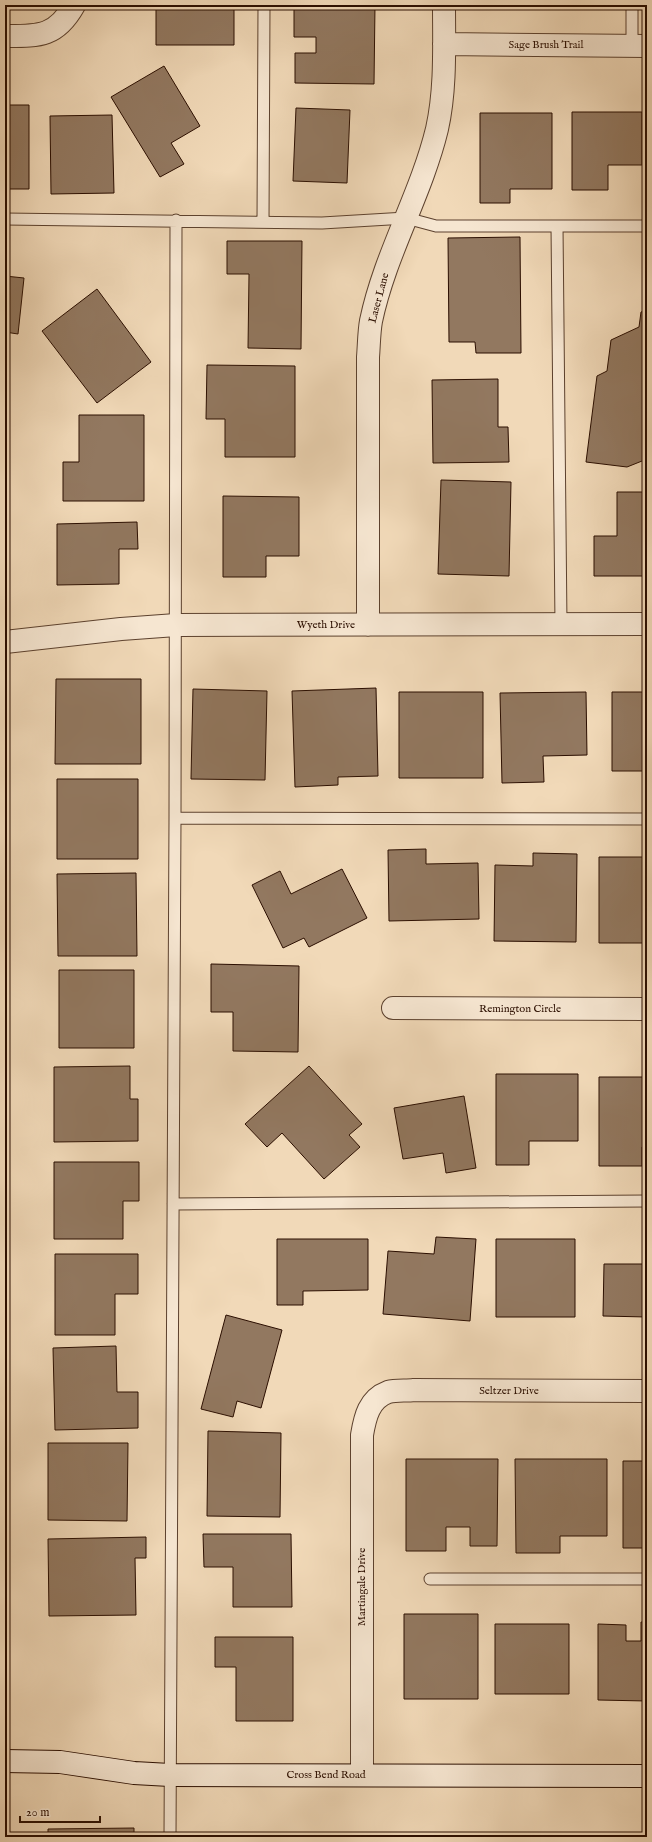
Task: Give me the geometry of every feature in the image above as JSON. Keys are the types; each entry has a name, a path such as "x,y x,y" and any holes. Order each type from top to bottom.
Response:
{"street":[{"name":"Laser Lane","path":"368,625 368,357 371,322 381,283 406,218 437,128 441,102 444,44 444,5"},
{"path":"5,36 31,36 52,31 71,11"},
{"name":"Sage Brush Trail","path":"444,44 639,46"},
{"name":"Wyeth Drive","path":"5,642 121,629 176,625 647,624"},
{"name":"Remington Circle","path":"393,1008 647,1009"},
{"name":"Seltzer Drive","path":"374,1401 389,1392 414,1390 647,1391"},
{"name":"Martingale Drive","path":"362,1775 362,1435 365,1418 374,1401"},
{"name":"Cross Bend Road","path":"5,1761 60,1762 134,1773 170,1774 647,1776"}],"lane":[{"path":"263,222 264,5"},
{"path":"632,5 639,46"},
{"path":"5,219 322,223 406,218 436,226 647,226"},
{"path":"170,1837 174,1204 176,220"},
{"path":"557,226 561,625"},
{"path":"175,818 647,819"},
{"path":"174,1204 647,1201"},
{"path":"430,1579 647,1579"}],"building":[{"path":"156,5 234,5 234,45 156,45"},
{"path":"294,5 375,5 374,84 295,83 295,53 316,53 316,37 294,37"},
{"path":"164,66 200,126 171,143 184,164 160,177 111,97"},
{"path":"5,105 29,105 29,189 5,189"},
{"path":"296,108 350,110 347,183 293,181"},
{"path":"572,112 642,112 642,165 608,165 608,190 572,190"},
{"path":"480,113 552,113 552,189 510,189 510,203 480,203"},
{"path":"112,115 114,193 51,194 50,116"},
{"path":"520,237 521,353 476,353 475,342 449,342 448,238"},
{"path":"227,241 302,241 301,349 248,348 249,274 227,274"},
{"path":"5,276 24,278 18,334 5,332"},
{"path":"97,289 151,362 97,403 42,331"},
{"path":"647,310 647,459 627,467 586,462 597,376 607,371 611,340 639,327 641,312"},
{"path":"207,365 295,366 295,457 225,457 225,419 206,419"},
{"path":"498,379 498,427 508,427 509,462 433,463 432,380"},
{"path":"79,415 144,415 144,501 63,501 63,462 79,462"},
{"path":"441,480 511,482 509,576 438,574"},
{"path":"617,492 647,492 647,576 594,576 594,536 617,536"},
{"path":"223,496 299,497 299,556 266,556 266,577 223,577"},
{"path":"137,522 138,549 119,549 119,584 57,585 57,524"},
{"path":"56,679 141,679 141,764 55,764"},
{"path":"376,688 378,776 338,777 338,785 295,787 292,691"},
{"path":"193,689 267,691 265,780 191,779"},
{"path":"399,692 483,692 483,778 399,778"},
{"path":"586,692 587,755 543,756 544,782 502,783 500,693"},
{"path":"612,692 647,692 647,771 612,771"},
{"path":"57,779 138,779 138,859 57,859"},
{"path":"426,849 426,864 478,863 479,919 389,921 388,850"},
{"path":"533,853 577,854 576,942 494,941 495,865 533,866"},
{"path":"599,857 647,857 647,943 599,943"},
{"path":"342,869 367,918 309,947 304,938 283,948 252,885 280,871 291,894"},
{"path":"136,873 137,956 58,956 57,874"},
{"path":"211,964 299,966 298,1052 233,1051 233,1012 211,1012"},
{"path":"59,970 134,970 134,1048 59,1048"},
{"path":"130,1066 130,1099 138,1099 138,1141 54,1142 54,1067"},
{"path":"309,1066 362,1124 349,1135 360,1147 324,1179 282,1133 267,1147 245,1124"},
{"path":"496,1074 578,1074 578,1141 529,1141 529,1165 496,1165"},
{"path":"599,1077 647,1077 647,1147 642,1147 642,1166 599,1166"},
{"path":"464,1096 476,1168 446,1173 443,1153 403,1159 394,1108"},
{"path":"54,1162 139,1162 139,1201 123,1201 123,1239 54,1239"},
{"path":"436,1237 476,1239 470,1321 383,1314 388,1251 434,1254"},
{"path":"277,1239 368,1239 368,1290 303,1291 303,1305 277,1305"},
{"path":"496,1239 575,1239 575,1317 496,1317"},
{"path":"55,1254 138,1254 138,1294 115,1294 115,1335 55,1335"},
{"path":"604,1264 647,1264 647,1317 603,1316"},
{"path":"226,1315 282,1330 261,1408 237,1401 233,1417 201,1409"},
{"path":"116,1346 117,1392 138,1392 138,1428 55,1430 53,1348"},
{"path":"208,1431 281,1433 280,1517 207,1516"},
{"path":"48,1443 128,1443 127,1521 48,1520"},
{"path":"406,1459 498,1459 497,1546 470,1546 470,1527 446,1527 446,1551 406,1551"},
{"path":"515,1459 607,1459 607,1536 560,1536 560,1553 516,1553"},
{"path":"623,1461 647,1461 647,1548 623,1548"},
{"path":"203,1534 291,1534 292,1607 233,1607 233,1567 204,1567"},
{"path":"146,1537 146,1558 135,1558 136,1615 49,1616 48,1539"},
{"path":"404,1614 478,1614 478,1699 404,1699"},
{"path":"641,1622 647,1622 647,1701 598,1700 598,1624 626,1625 626,1641 641,1641"},
{"path":"495,1624 569,1624 569,1694 495,1694"},
{"path":"215,1637 293,1637 293,1721 236,1721 236,1667 215,1667"},
{"path":"134,1828 134,1837 48,1837 48,1829"}]}
